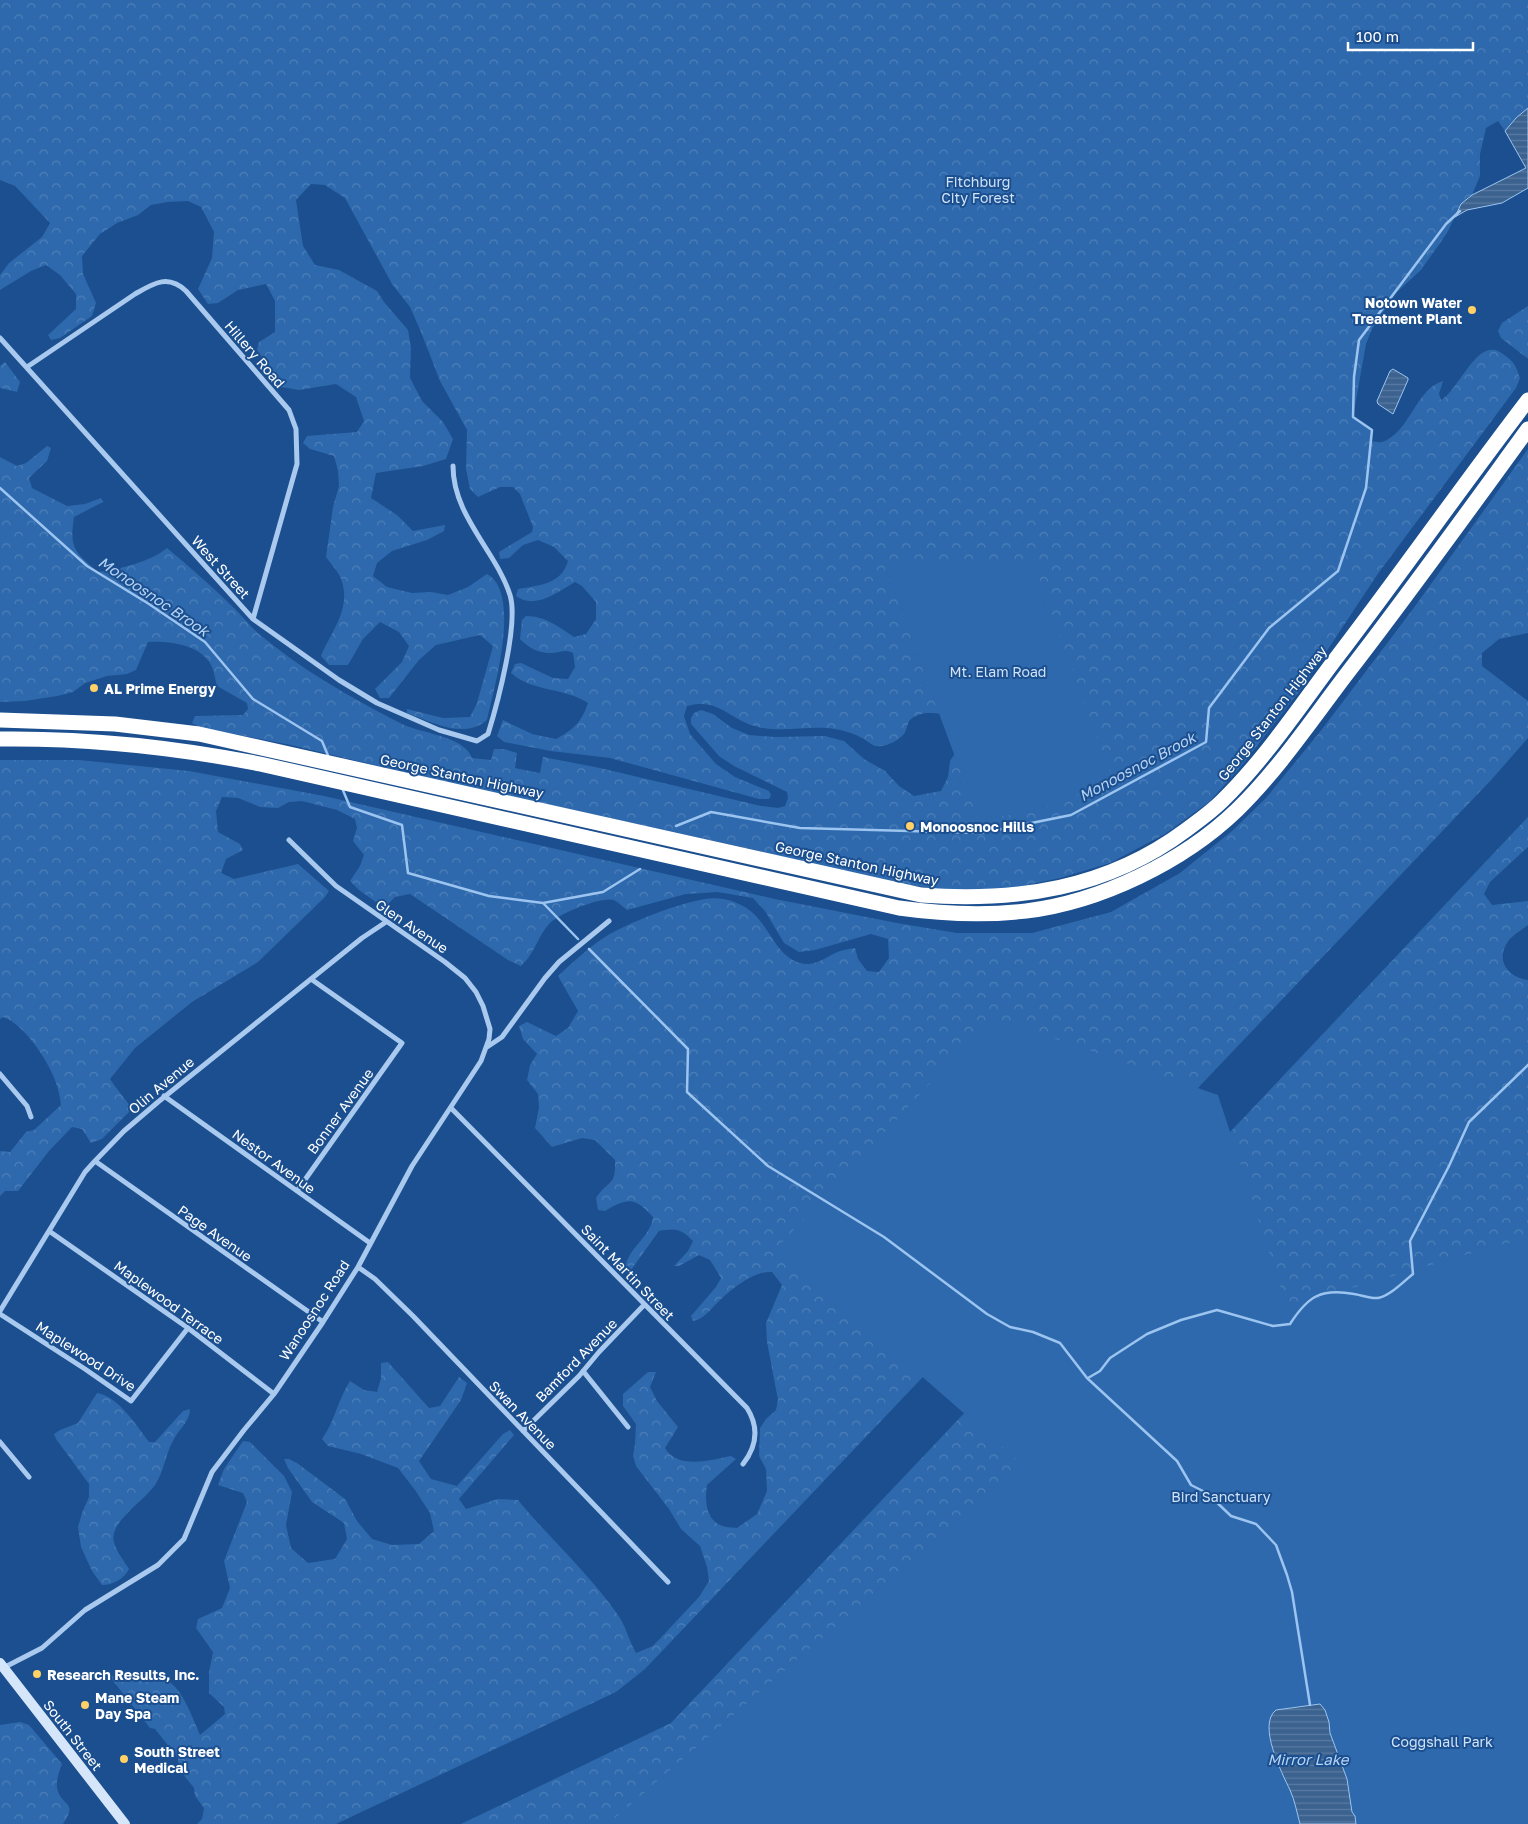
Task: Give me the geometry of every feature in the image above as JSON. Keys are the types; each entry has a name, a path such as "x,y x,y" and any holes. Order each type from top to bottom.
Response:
{"highway":[{"name":"George Stanton Highway","path":"0,720 76,722 156,728 199,734 921,895 954,897 1018,895 1053,890 1087,881 1133,862 1173,839 1210,812 1235,788 1382,599 1528,400"},
{"path":"0,739 96,741 176,750 260,764 899,908 946,914 998,913 1038,909 1082,898 1125,882 1162,865 1201,841 1241,806 1279,762 1415,585 1528,429"}],"main road":[{"name":"South Street","path":"1,1667 125,1824"}],"street":[{"name":"Hillery Road","path":"27,367 135,294 153,284 166,281 173,282 186,291 289,410 296,429 297,464 253,619"},
{"name":"West Street","path":"0,338 253,619 332,675 377,703 439,730 477,741 488,734 493,718 509,646 512,600 506,583 478,537 465,510 454,484 453,466"},
{"name":"Glen Avenue","path":"289,840 336,886 445,962 469,983 481,1001 486,1016 490,1034 486,1048"},
{"name":"Wanoosnoc Road","path":"1,1667 42,1648 85,1610 158,1565 184,1539 212,1472 274,1394 323,1322 358,1267 412,1166 481,1061 486,1048 502,1037 559,962 609,921"},
{"name":"Olin Avenue","path":"0,1313 85,1172 124,1131 164,1096 362,938 386,922"},
{"name":"Bonner Avenue","path":"296,1191 402,1043 311,979"},
{"path":"0,1074 27,1106 31,1117"},
{"name":"Nestor Avenue","path":"164,1096 370,1243"},
{"name":"Saint Martin Street","path":"451,1108 747,1408 753,1417 756,1438 743,1464"},
{"name":"Page Avenue","path":"95,1161 323,1322"},
{"name":"Maplewood Terrace","path":"49,1231 188,1328 274,1394"},
{"name":"Swan Avenue","path":"358,1267 375,1279 413,1316 668,1582"},
{"name":"Bamford Avenue","path":"523,1431 583,1371 644,1305"},
{"name":"Maplewood Drive","path":"0,1313 131,1401 188,1328"},
{"path":"583,1371 628,1427"},
{"path":"0,1442 29,1477"}],"green space":[{"name":"Fitchburg City Forest","path":"0,0 1528,0 1528,108 1505,131 1498,121 1486,128 1480,154 1480,176 1472,195 1461,204 1447,233 1421,270 1396,293 1372,329 1366,344 1353,417 1372,430 1371,441 1382,442 1392,437 1406,421 1419,401 1433,386 1443,381 1439,394 1441,400 1448,394 1477,357 1485,351 1494,350 1507,357 1514,364 1520,378 1516,388 1377,575 1305,684 1239,769 1209,802 1165,834 1110,863 1060,878 1007,889 959,891 882,882 755,850 441,781 291,745 199,727 192,723 195,716 243,715 248,709 247,703 217,686 211,665 205,657 190,648 173,643 148,642 136,670 127,674 107,676 85,683 73,692 57,696 25,701 0,702 0,457 17,466 26,463 47,446 51,448 47,461 29,478 32,488 67,506 85,504 101,498 103,502 74,517 72,536 73,543 79,554 98,572 125,567 143,561 167,548 219,593 259,634 309,671 400,723 460,744 472,758 491,760 494,749 504,749 517,753 515,768 540,773 543,757 600,768 761,806 778,808 785,806 788,798 787,792 734,766 719,756 691,724 691,718 694,713 701,710 713,714 732,728 749,735 775,737 825,736 844,741 864,759 885,771 899,786 914,796 941,791 948,777 950,761 957,750 951,716 940,714 930,713 915,717 910,720 902,736 892,743 880,746 840,730 825,728 767,729 748,724 708,704 687,706 684,716 690,734 716,764 735,777 769,791 771,795 769,799 759,799 610,758 551,751 504,742 497,736 503,720 532,734 556,739 568,732 580,721 588,703 569,694 529,684 511,673 515,664 521,663 553,678 568,679 575,667 573,653 565,651 543,652 531,648 520,639 522,620 526,616 533,616 551,623 574,637 586,634 596,619 596,602 582,586 575,582 554,595 539,600 523,600 516,596 518,589 541,585 555,579 565,569 568,561 554,547 538,540 523,545 509,558 500,559 499,552 532,532 533,527 520,494 513,487 500,487 478,497 470,489 466,469 467,430 440,381 410,307 392,284 345,198 325,185 311,184 296,200 303,246 315,265 339,270 377,291 408,330 411,348 410,378 422,401 443,422 453,439 446,459 423,466 376,473 371,498 397,515 413,531 445,525 444,531 427,540 392,551 377,563 373,576 387,587 412,593 431,592 448,595 468,587 487,574 497,584 503,600 504,620 503,642 487,720 478,726 468,729 458,729 437,724 407,713 407,709 443,718 470,717 477,703 493,646 480,635 436,645 419,660 389,698 380,698 375,689 402,662 409,646 399,632 380,622 363,639 348,665 329,665 321,656 339,619 344,600 341,579 326,557 333,507 339,486 338,471 334,456 310,449 303,443 307,436 357,432 364,421 356,397 336,384 299,390 282,387 257,350 259,342 275,332 275,301 266,284 238,290 218,303 208,304 198,289 212,258 214,232 201,207 188,201 151,205 138,215 117,223 100,234 82,256 83,274 96,303 92,316 60,338 51,340 48,335 76,309 76,294 60,275 46,265 31,271 0,290 0,275 9,263 42,237 50,223 15,186 0,180"},
{"path":"1528,306 1527,358 1501,338 1498,331 1502,323"},
{"path":"5,362 20,382 17,392 0,388 0,366"},
{"path":"1528,449 1528,633 1499,639 1482,653 1482,666 1528,701 1528,738 1492,779 645,1669 616,1692 336,1824 197,1824 202,1819 204,1808 195,1796 194,1788 179,1769 178,1758 155,1729 150,1728 110,1677 129,1672 138,1672 157,1675 166,1679 180,1693 200,1735 225,1714 224,1707 209,1693 209,1673 213,1652 196,1628 198,1619 222,1608 230,1588 224,1561 247,1502 243,1493 218,1485 224,1469 243,1441 250,1442 284,1476 292,1492 286,1525 291,1548 308,1563 335,1559 347,1539 344,1523 312,1502 288,1468 284,1459 297,1463 345,1499 357,1521 372,1539 392,1545 419,1544 434,1531 430,1513 398,1468 361,1454 328,1446 322,1439 350,1381 364,1390 377,1392 381,1378 381,1363 388,1362 429,1408 440,1406 459,1377 467,1383 461,1400 419,1461 431,1479 457,1486 503,1434 510,1430 514,1435 459,1499 466,1509 498,1499 518,1500 607,1600 621,1619 636,1653 653,1646 699,1597 709,1581 707,1567 700,1546 681,1529 669,1509 636,1466 633,1456 636,1424 623,1406 623,1394 648,1372 656,1372 650,1387 657,1401 678,1427 665,1448 671,1455 678,1459 695,1462 731,1456 736,1459 707,1485 706,1496 707,1508 711,1518 724,1527 737,1528 757,1514 767,1491 766,1469 759,1456 760,1428 776,1410 778,1400 767,1342 766,1323 782,1285 772,1272 758,1274 736,1287 704,1316 693,1321 691,1316 716,1287 721,1278 710,1260 699,1255 679,1266 674,1266 688,1251 693,1241 685,1234 674,1230 659,1231 631,1270 625,1270 630,1255 648,1231 653,1217 647,1210 631,1201 620,1203 605,1211 598,1210 596,1198 613,1179 615,1160 595,1140 582,1138 552,1147 535,1128 539,1107 538,1094 527,1080 530,1065 537,1054 523,1039 519,1026 527,1022 556,1036 568,1028 578,1011 558,976 605,937 654,914 694,901 718,898 744,906 760,921 783,952 798,962 808,964 822,960 840,951 855,948 858,959 867,971 879,972 889,958 888,939 871,934 815,950 799,952 784,943 765,911 753,898 718,892 686,894 627,910 614,900 608,899 590,903 561,915 554,920 545,929 530,956 521,966 508,960 410,894 395,897 384,908 359,890 350,881 360,866 364,855 353,841 357,828 355,819 337,810 302,801 289,802 278,808 260,807 238,798 222,797 216,811 218,832 240,844 243,850 226,859 221,873 234,879 298,864 329,891 258,962 192,1002 135,1048 110,1079 132,1109 102,1139 91,1143 82,1129 72,1127 49,1151 18,1191 5,1191 0,1196 0,1151 10,1152 26,1132 34,1130 61,1105 54,1077 36,1046 11,1021 3,1017 0,1019 0,760 79,760 189,771 324,796 775,899 897,923 957,933 1032,933 1111,912 1180,873 1232,831 1266,798 1323,728 1413,609"},
{"name":"Mt. Elam Road","path":"883,562 1034,565 1112,777 1079,794 1047,806 1031,811 978,819"},
{"name":"Coggshall Park","path":"1528,817 1528,847 1490,882 1484,894 1492,905 1528,901 1528,925 1509,940 1503,957 1506,968 1510,972 1521,979 1528,980 1528,1714 1300,1824 461,1824 671,1723"},
{"name":"Bird Sanctuary","path":"992,1017 1218,1095 1287,1307 1500,1245 1528,1239 1528,1824 594,1824 615,1818 1022,1464 776,1249"},
{"path":"97,1393 105,1395 120,1406 149,1442 155,1442 183,1411 190,1409 187,1421 171,1445 155,1485 116,1527 114,1542 129,1569 118,1581 102,1585 92,1571 81,1547 78,1527 89,1497 89,1484 54,1434 78,1423"},
{"path":"20,1722 29,1725 62,1764 57,1779 57,1788 69,1808 68,1817 63,1824 0,1824 0,1725"}],"water":[{"path":"1528,108 1528,188 1502,203 1467,210 1455,217 1461,204 1472,195 1526,168 1505,131"},
{"path":"1393,369 1408,378 1408,380 1393,414 1378,404 1377,401 1390,371"},
{"name":"Mirror Lake","path":"1320,1704 1325,1710 1330,1733 1347,1779 1352,1812 1355,1816 1356,1824 1300,1824 1292,1794 1273,1749 1269,1726 1271,1717 1276,1710"}],"waterway":[{"name":"Monoosnoc Brook","path":"676,826 711,812 800,828 982,833 1071,815 1206,742 1209,708 1269,628 1338,571 1366,488 1372,430 1353,417 1354,377 1359,340 1446,224 1460,211"},
{"name":"Monoosnoc Brook","path":"0,488 87,566 149,604 205,642 253,699 322,741 329,758"},
{"name":"Monoosnoc Brook","path":"342,788 350,807 402,825 408,873 489,896 543,903 603,892 640,869"},
{"path":"543,903 578,939"},
{"path":"589,949 688,1049 687,1092 768,1166 884,1237 987,1314 1010,1327 1033,1332 1060,1343 1087,1378 1177,1461 1191,1485 1207,1493 1231,1516 1256,1524 1276,1545 1287,1575 1292,1592 1310,1705"},
{"path":"1088,1378 1100,1371 1110,1358 1147,1334 1181,1320 1217,1310 1273,1326 1290,1324 1309,1301 1324,1293 1343,1292 1378,1298 1392,1291 1413,1274 1410,1241 1449,1166 1469,1122 1528,1065"}],"place":[{"name":"Notown Water Treatment Plant","path":"1472,310"},
{"name":"AL Prime Energy","path":"94,688"},
{"name":"Monoosnoc Hills","path":"910,826"},
{"name":"Research Results, Inc.","path":"37,1674"},
{"name":"Mane Steam Day Spa","path":"85,1705"},
{"name":"South Street Medical","path":"124,1759"}]}
